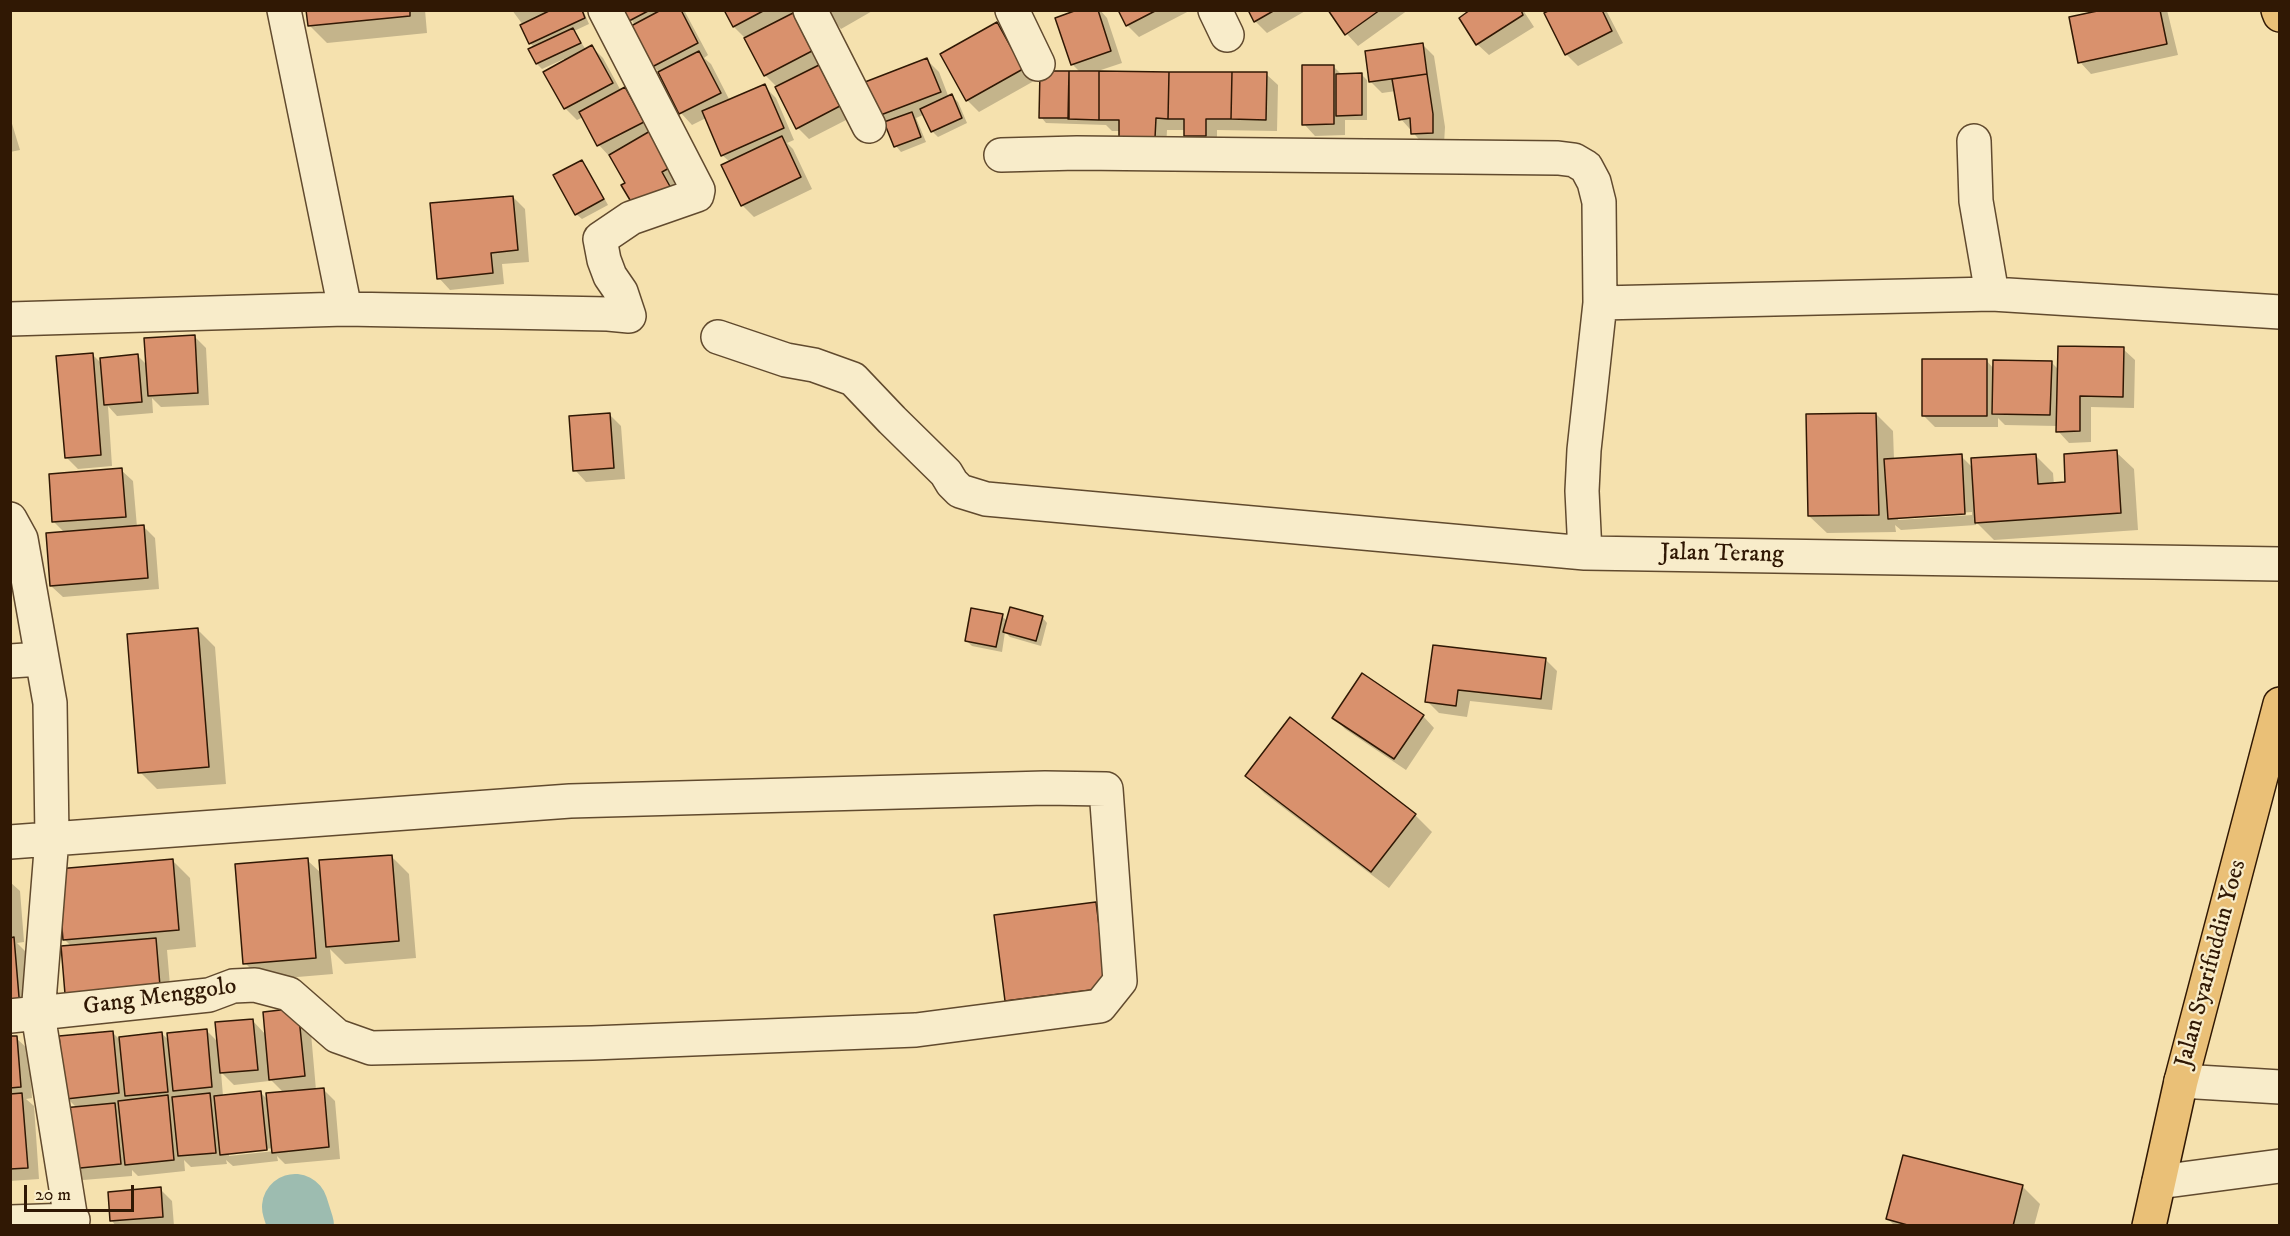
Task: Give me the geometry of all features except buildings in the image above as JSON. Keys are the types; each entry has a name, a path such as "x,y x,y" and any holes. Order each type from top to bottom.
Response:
{"highway":[{"path":"2278,10 2280,15"},
{"name":"Jalan Syarifuddin Yoes","path":"2149,1226 2181,1082 2280,704"}],"street":[{"path":"284,10 345,309"},
{"path":"10,319 345,309 629,316 621,291 610,276 603,260 600,239 631,218 697,195 699,190 605,10"},
{"path":"810,10 868,126"},
{"path":"1012,10 1038,64"},
{"path":"1974,141 1976,201 1992,294"},
{"path":"1001,155 1077,153 1558,158 1574,160 1586,167 1594,182 1599,202 1600,303 1584,450 1582,500 1584,553"},
{"path":"1600,303 1992,294 2280,312"},
{"name":"Jalan Terang","path":"718,337 853,379 946,472 960,491 986,499 1584,553 2280,564"},
{"path":"10,519 21,539 26,660 50,703 52,838 24,1015 72,1223 10,1222"},
{"name":"Gang Menggolo","path":"24,1015 209,995 233,986 255,985 289,994 337,1036 371,1048 592,1043 916,1030 1100,1006 1120,981 1106,789 1045,788 570,801 52,838"},
{"path":"10,842 52,838"},
{"path":"2181,1082 2280,1087"},
{"path":"2159,1182 2280,1166"}],"waterway":[{"path":"295,1207 301,1226"}]}
